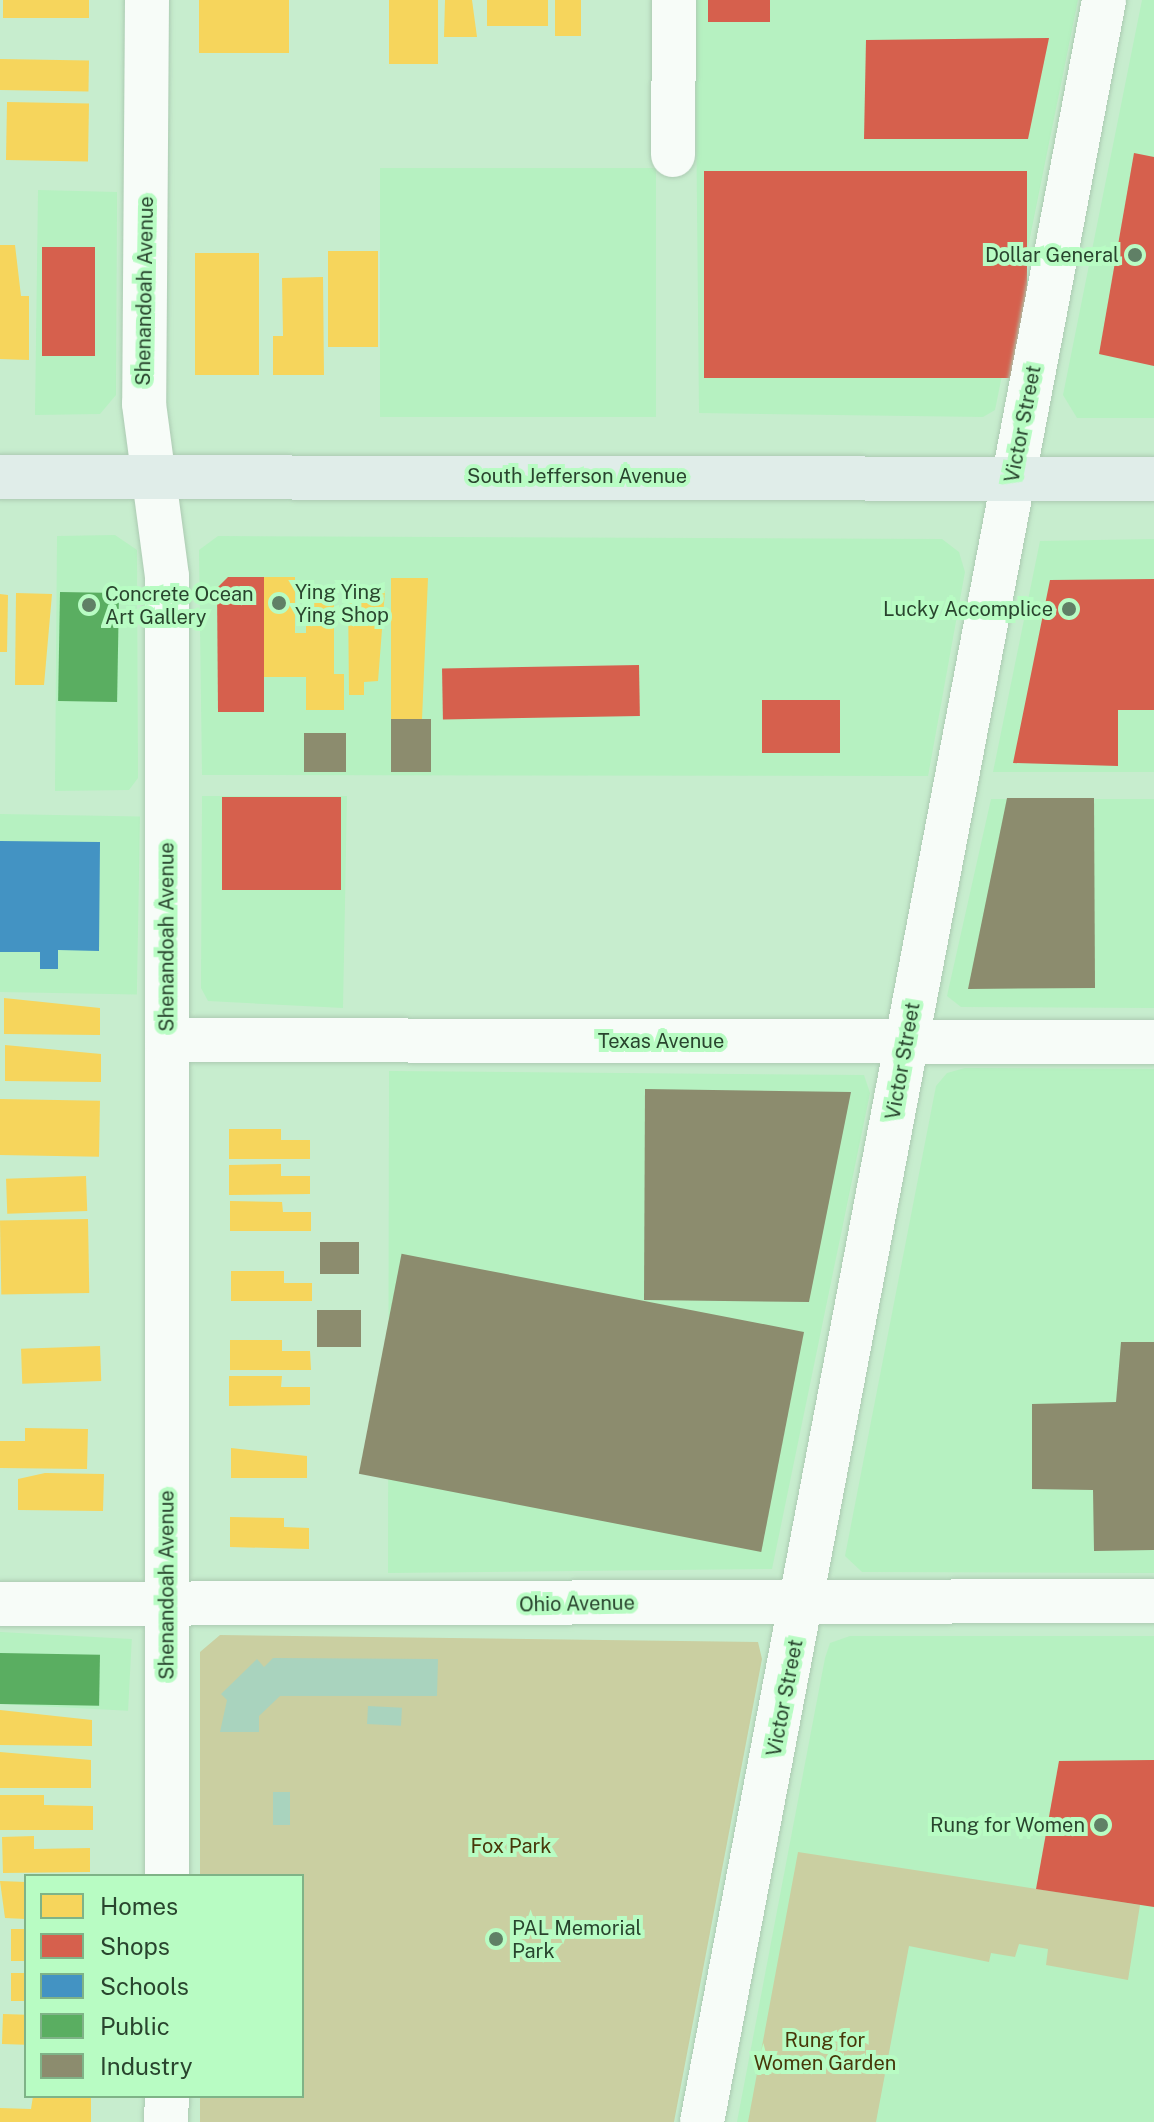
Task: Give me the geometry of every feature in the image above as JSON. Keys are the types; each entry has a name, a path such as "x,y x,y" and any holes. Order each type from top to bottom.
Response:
{"main road":[{"name":"South Jefferson Avenue","path":"0,477 153,474 1154,479"}],"street":[{"name":"Shenandoah Avenue","path":"147,0 144,404 167,550 167,1874"},
{"path":"673,155 674,0"},
{"name":"Victor Street","path":"702,2122 805,1601 1012,478 1104,0"},
{"name":"Texas Avenue","path":"167,1040 1154,1042"},
{"name":"Ohio Avenue","path":"0,1604 167,1606 1154,1601"},
{"path":"166,2122 167,2098"}],"shaded area":[{"path":"695,0 1078,0 995,410 983,417 699,413"},
{"path":"1142,0 1154,0 1154,418 1077,418 1063,395"},
{"path":"380,168 656,168 656,417 380,417"},
{"path":"38,190 117,192 116,395 100,414 35,415"},
{"path":"115,535 137,550 138,778 129,790 55,791 57,536"},
{"path":"218,536 942,539 959,552 965,572 928,776 202,775 199,550"},
{"path":"1154,539 1154,772 993,772 1040,541"},
{"path":"202,796 347,796 343,1008 208,1001 201,988"},
{"path":"991,799 1154,799 1154,1008 961,1007 947,996"},
{"path":"0,814 140,816 137,994 0,992"},
{"path":"965,1068 1154,1069 1154,1573 862,1572 845,1556 936,1086 947,1073"},
{"path":"389,1071 864,1075 870,1093 772,1569 388,1573"},
{"path":"0,1632 132,1639 128,1711 0,1704"},
{"path":"850,1636 1154,1636 1154,2122 737,2122 825,1658 830,1643"}],"green space":[{"name":"PAL Memorial Park","path":"220,1635 758,1642 762,1659 674,2122 200,2122 200,2098 304,2098 304,1874 200,1874 200,1652"},
{"name":"Rung for Women Garden","path":"798,1852 1140,1905 1128,1980 1046,1965 1048,1949 1019,1944 1015,1957 991,1953 989,1962 909,1946 876,2122 748,2122"}],"building: Homes":[{"path":"3,0 89,0 89,18 3,18"},
{"path":"199,0 289,0 289,53 199,53"},
{"path":"389,0 438,0 438,64 389,64"},
{"path":"445,0 472,0 477,37 444,37"},
{"path":"487,0 548,0 548,26 487,26"},
{"path":"555,0 581,0 581,36 555,36"},
{"path":"0,59 89,61 88,92 0,90"},
{"path":"7,102 89,103 88,161 6,160"},
{"path":"0,245 15,245 21,296 29,296 29,360 0,359"},
{"path":"328,251 378,251 378,347 328,347"},
{"path":"195,253 259,253 259,375 195,375"},
{"path":"323,277 324,375 273,375 273,336 283,336 282,278"},
{"path":"264,577 295,577 295,633 306,633 306,592 334,592 334,674 344,674 344,710 306,710 306,677 264,677"},
{"path":"391,578 428,578 422,719 391,719"},
{"path":"385,591 378,681 364,682 364,695 349,695 348,592"},
{"path":"16,593 52,594 44,685 15,685"},
{"path":"0,594 8,595 7,652 0,652"},
{"path":"4,998 100,1008 100,1035 4,1034"},
{"path":"5,1045 101,1054 101,1082 5,1081"},
{"path":"0,1099 100,1101 99,1157 0,1155"},
{"path":"229,1129 281,1129 281,1140 310,1140 310,1159 229,1159"},
{"path":"281,1164 281,1176 310,1176 310,1194 229,1195 229,1165"},
{"path":"86,1176 87,1211 7,1214 6,1179"},
{"path":"230,1201 282,1202 283,1212 311,1212 311,1231 230,1231"},
{"path":"88,1219 89,1293 1,1295 0,1221"},
{"path":"231,1271 284,1271 284,1283 312,1283 312,1301 231,1301"},
{"path":"230,1340 282,1340 282,1351 310,1351 311,1370 230,1370"},
{"path":"100,1346 101,1381 22,1384 21,1349"},
{"path":"229,1376 282,1376 281,1387 310,1387 310,1405 229,1406"},
{"path":"25,1428 88,1429 87,1469 0,1468 0,1441 25,1441"},
{"path":"231,1448 307,1456 307,1478 231,1478"},
{"path":"45,1473 104,1474 103,1511 18,1510 18,1479"},
{"path":"230,1517 284,1518 284,1527 309,1528 309,1549 230,1547"},
{"path":"0,1710 92,1720 92,1746 0,1745"},
{"path":"0,1752 91,1760 91,1788 0,1788"},
{"path":"0,1795 44,1795 44,1805 93,1806 93,1830 0,1830"},
{"path":"34,1836 34,1849 90,1848 90,1872 3,1873 2,1837"},
{"path":"0,1881 24,1882 24,1919 5,1918"},
{"path":"11,1929 24,1929 24,1961 11,1961"},
{"path":"11,1973 24,1973 24,2001 11,2001"},
{"path":"3,2014 24,2015 24,2045 2,2044"},
{"path":"33,2098 91,2098 91,2122 0,2122 0,2108 31,2109"}],"building: Shops":[{"path":"708,0 770,0 770,22 708,22"},
{"path":"1049,38 1028,139 864,139 866,40"},
{"name":"Dollar General","path":"1134,153 1154,157 1154,366 1099,354"},
{"path":"704,171 1027,171 1027,378 704,378"},
{"path":"42,247 95,247 95,356 42,356"},
{"path":"228,577 264,577 264,712 218,712 217,588"},
{"path":"1154,579 1154,710 1118,710 1118,766 1013,763 1050,580"},
{"path":"639,665 640,716 443,719 442,668"},
{"path":"762,700 840,700 840,753 762,753"},
{"path":"222,797 341,797 341,890 222,890"},
{"name":"Rung for Women","path":"1154,1760 1154,1907 1036,1889 1059,1761"}],"building: Schools":[{"path":"0,841 100,842 99,951 58,950 58,969 40,969 40,952 0,952"}],"building: Public":[{"path":"60,592 119,593 117,702 58,701"},
{"path":"0,1653 100,1655 99,1706 0,1704"}],"building: Industry":[{"path":"391,719 431,719 431,772 391,772"},
{"path":"304,733 346,733 346,772 304,772"},
{"path":"1007,798 1094,798 1095,988 968,989"},
{"path":"645,1089 851,1092 809,1302 644,1300"},
{"path":"320,1242 359,1242 359,1274 320,1274"},
{"path":"402,1254 804,1332 761,1552 359,1474"},
{"path":"317,1310 361,1310 361,1347 317,1347"},
{"path":"1121,1342 1154,1342 1154,1550 1094,1551 1093,1490 1032,1489 1032,1404 1116,1402"}],"building: Other":[{"path":"273,1658 438,1659 437,1696 280,1696 259,1716 259,1732 220,1732 227,1700 221,1694 257,1659 264,1667"},
{"path":"368,1706 402,1708 401,1726 367,1724"},
{"path":"273,1792 290,1792 290,1825 273,1825"}],"place":[{"name":"Dollar General","path":"1135,255"},
{"name":"Ying Ying Ying Shop","path":"279,603"},
{"name":"Concrete Ocean Art Gallery","path":"89,605"},
{"name":"Lucky Accomplice","path":"1069,609"},
{"name":"Rung for Women","path":"1101,1825"},
{"name":"PAL Memorial Park","path":"496,1939"}],"park label":[{"name":"Fox Park","path":"511,1846"}]}
